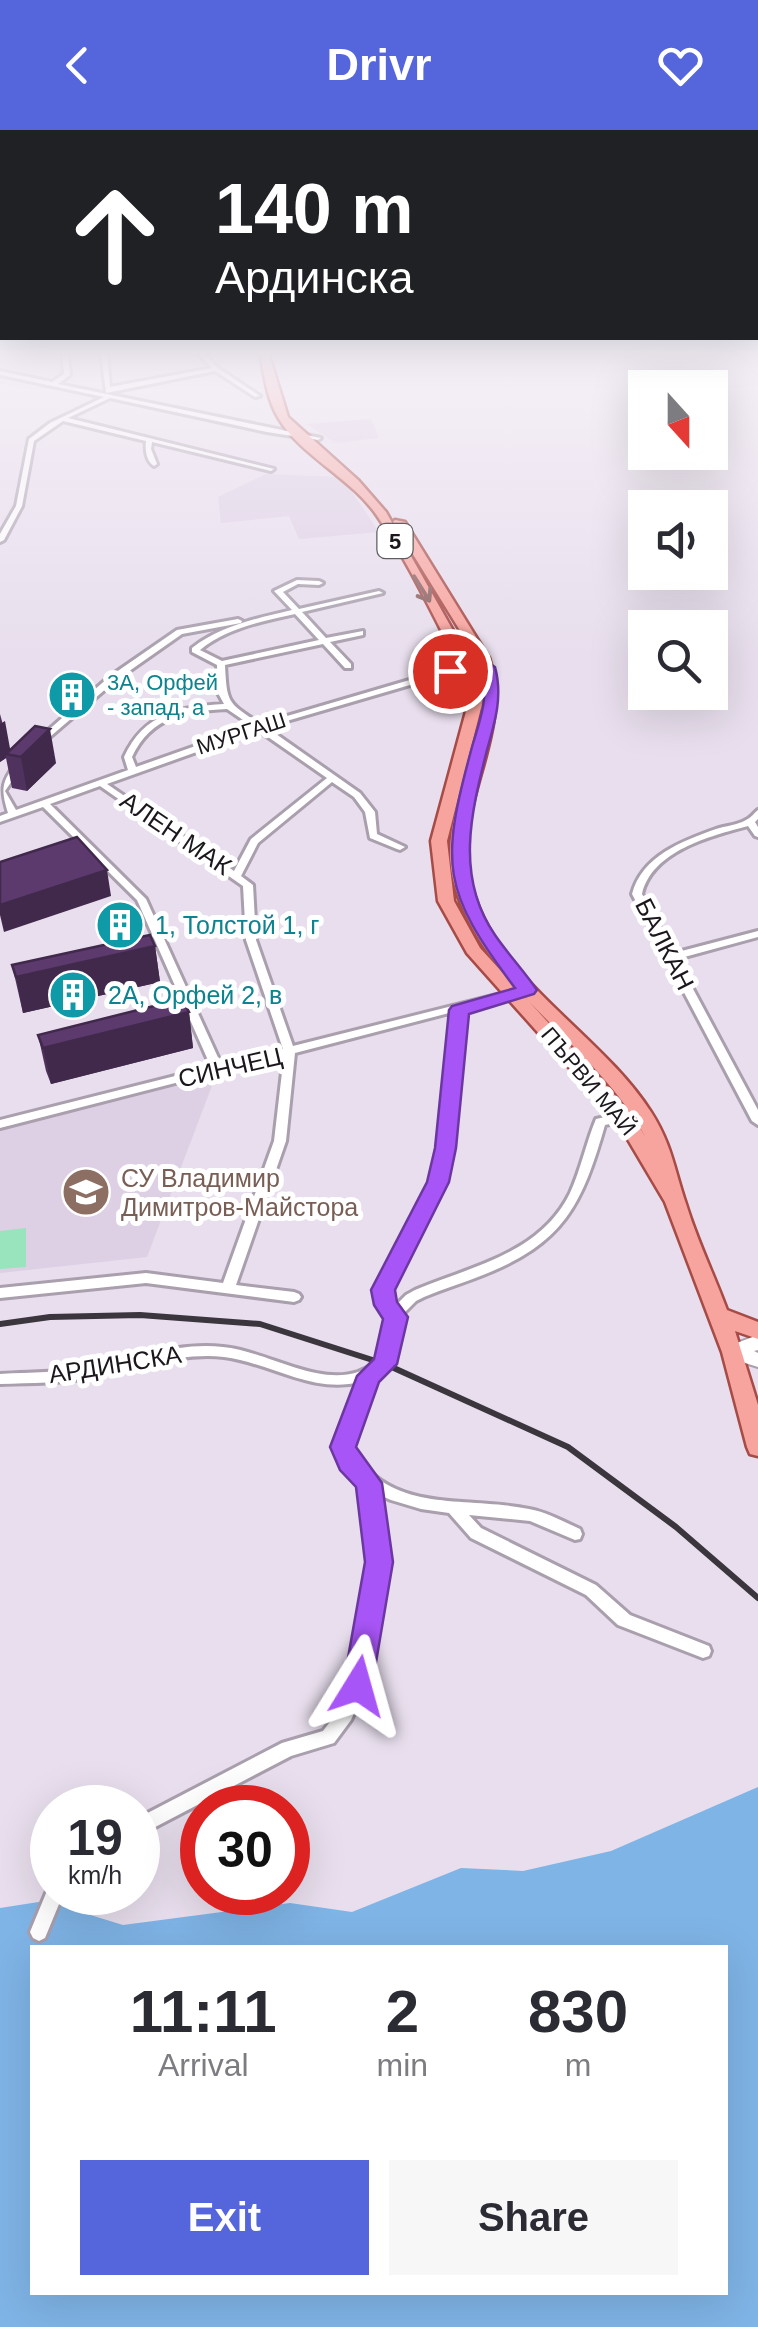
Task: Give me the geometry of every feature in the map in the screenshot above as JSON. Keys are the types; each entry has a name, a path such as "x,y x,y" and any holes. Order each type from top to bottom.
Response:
{"main road":[{"name":"ПЪРВИ МАЙ","path":"321,455 352,480 382,514 416,581 469,668 475,704 439,842 446,901 462,935 635,1106 673,1173 675,1202"},
{"name":"5","path":"337,455 377,490 393,511 488,667"},
{"name":"ПЪРВИ МАЙ","path":"488,667 492,705 462,817 460,876 484,933 520,992 624,1118 675,1202 732,1352 758,1447"},
{"path":"718,1315 758,1331"},
{"path":"732,1352 758,1342"},
{"path":"732,1352 758,1360"}],"street":[{"path":"0,540 19,506 28,455"},
{"path":"150,455 154,464"},
{"path":"211,455 271,469"},
{"path":"319,583 297,582 281,587 280,596 348,666"},
{"path":"360,633 221,664 198,654 195,647 241,627 379,593"},
{"path":"14,814 0,791 6,779 52,728 112,679 180,632 238,621"},
{"path":"221,664 222,693 228,706 366,803 373,836 400,847"},
{"name":"МУРГАШ","path":"0,819 258,727 469,668 488,667"},
{"path":"133,771 128,756 132,746 161,719 181,710 228,706"},
{"path":"237,874 254,841 332,778"},
{"name":"АЛЕН МАК","path":"102,784 248,885 250,940 290,1053 280,1141 228,1288"},
{"path":"45,804 141,899 218,1070"},
{"path":"754,818 758,834"},
{"name":"БАЛКАН","path":"754,818 650,862 637,883 642,906 757,1119"},
{"path":"671,957 758,934"},
{"name":"СИНЧЕЦ","path":"0,1124 520,992"},
{"path":"396,1317 386,1305 383,1290 438,1182 446,1148 459,1010"},
{"path":"575,1534 528,1514 454,1509 418,1502 369,1483 349,1463 343,1447 369,1376 385,1364 396,1317 403,1305 422,1292 540,1243 553,1232 571,1201 600,1122 624,1118"},
{"path":"0,1293 146,1278 294,1297"},
{"name":"АРДИНСКА","path":"0,1379 92,1372 185,1352 224,1352 258,1359 327,1382 355,1382 369,1376"},
{"path":"160,1816 288,1749 328,1737 345,1714 358,1686 378,1572 369,1483"},
{"path":"454,1509 476,1533 591,1590 624,1620 704,1651"},
{"path":"39,1932 46,1915"}],"shaded area":[{"path":"266,474 342,477 379,532 299,539 289,516 221,523 218,497"},
{"name":"СУ Владимир Димитров-Майстора","path":"216,1075 147,1257 0,1273 0,1128"}],"green space":[{"path":"26,1228 26,1267 0,1269 0,1231"}],"water":[{"path":"758,1787 758,2327 0,2327 0,1908 30,1903 30,1915 90,1915 123,1925 199,1915 310,1915 310,1906 352,1912 461,1868 523,1871 611,1851"}],"building":[{"path":"35,726 50,729 21,757 6,754"},
{"path":"77,837 107,870 0,905 0,862"},
{"path":"150,935 155,946 16,977 12,965"},
{"path":"182,999 189,1012 43,1048 38,1035"}],"railway":[{"path":"0,1324 50,1317 140,1315 260,1324 385,1364 568,1447 676,1527 758,1598"}],"place":[{"name":"3А, Орфей - запад, а","path":"72,695"},
{"name":"1, Толстой 1, г","path":"120,925"},
{"name":"2А, Орфей 2, в","path":"73,995"},
{"name":"СУ Владимир Димитров-Майстора","path":"86,1192"}],"route":[{"path":"358,1686 379,1562 369,1483 349,1463 343,1447 346,1429 369,1376 385,1364 396,1317 386,1305 383,1290 438,1182 446,1148 459,1010 528,990 484,933 460,876 462,817 492,705 492,681 488,667 450,671"}]}
